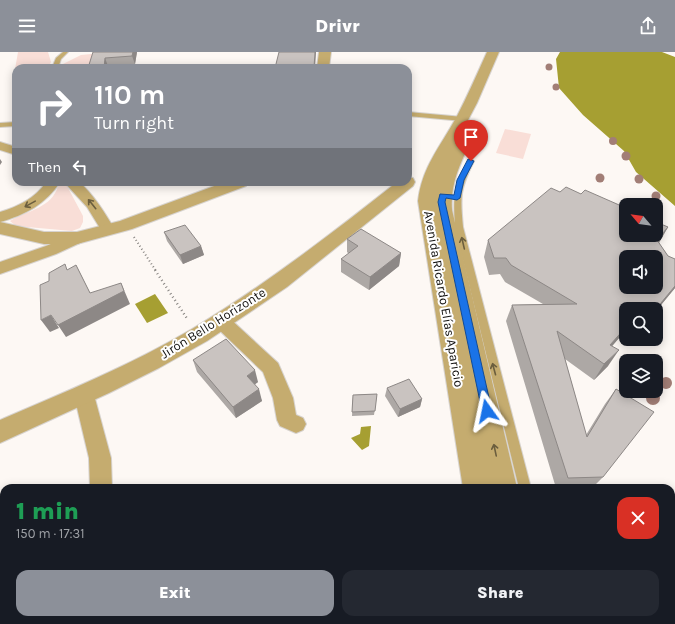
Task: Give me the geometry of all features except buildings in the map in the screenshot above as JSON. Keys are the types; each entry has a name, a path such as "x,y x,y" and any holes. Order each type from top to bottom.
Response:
{"street":[{"path":"324,64 326,52"},
{"name":"Avenida Ricardo Elías Aparicio","path":"477,484 442,198 427,187 431,174 463,119 494,52"},
{"name":"Avenida Ricardo Elías Aparicio","path":"502,484 443,210 442,198 444,184 504,52"},
{"name":"Jirón Bello Horizonte","path":"412,178 444,151 464,138"},
{"path":"0,146 12,150"},
{"path":"0,217 9,215 34,202 51,186"},
{"path":"76,186 95,208 108,230"},
{"path":"0,268 51,250 77,238 126,225 229,186"},
{"name":"Jirón Bello Horizonte","path":"0,432 84,395 138,368 222,321 284,279 403,186"},
{"path":"404,186 406,192 442,198"},
{"path":"0,228 44,238 77,238"},
{"path":"222,321 271,368 283,398 287,420 296,424"},
{"path":"84,395 100,458 100,484"}],"lane":[{"path":"57,64 59,58 66,52"},
{"path":"412,114 463,119"},
{"path":"0,125 12,124"},
{"path":"471,161 461,180 442,198 459,227 524,484"}],"path":[{"path":"126,225 198,335"}],"shaded area":[{"path":"18,52 48,52 51,62 50,64 16,64"},
{"path":"111,52 98,64 63,64 81,55"},
{"path":"560,52 662,52 675,57 675,206 636,172 624,151 583,115 559,88 556,59"},
{"path":"505,129 531,134 523,159 496,153"},
{"path":"58,186 67,186 83,216 83,222 80,228 72,231 16,226 10,221 45,204 55,193"},
{"path":"155,294 168,313 147,323 135,304"},
{"path":"371,426 369,446 362,450 351,438 360,434 361,427"}],"route":[{"path":"471,161 461,180 457,198 443,195 442,202 487,411"}]}
